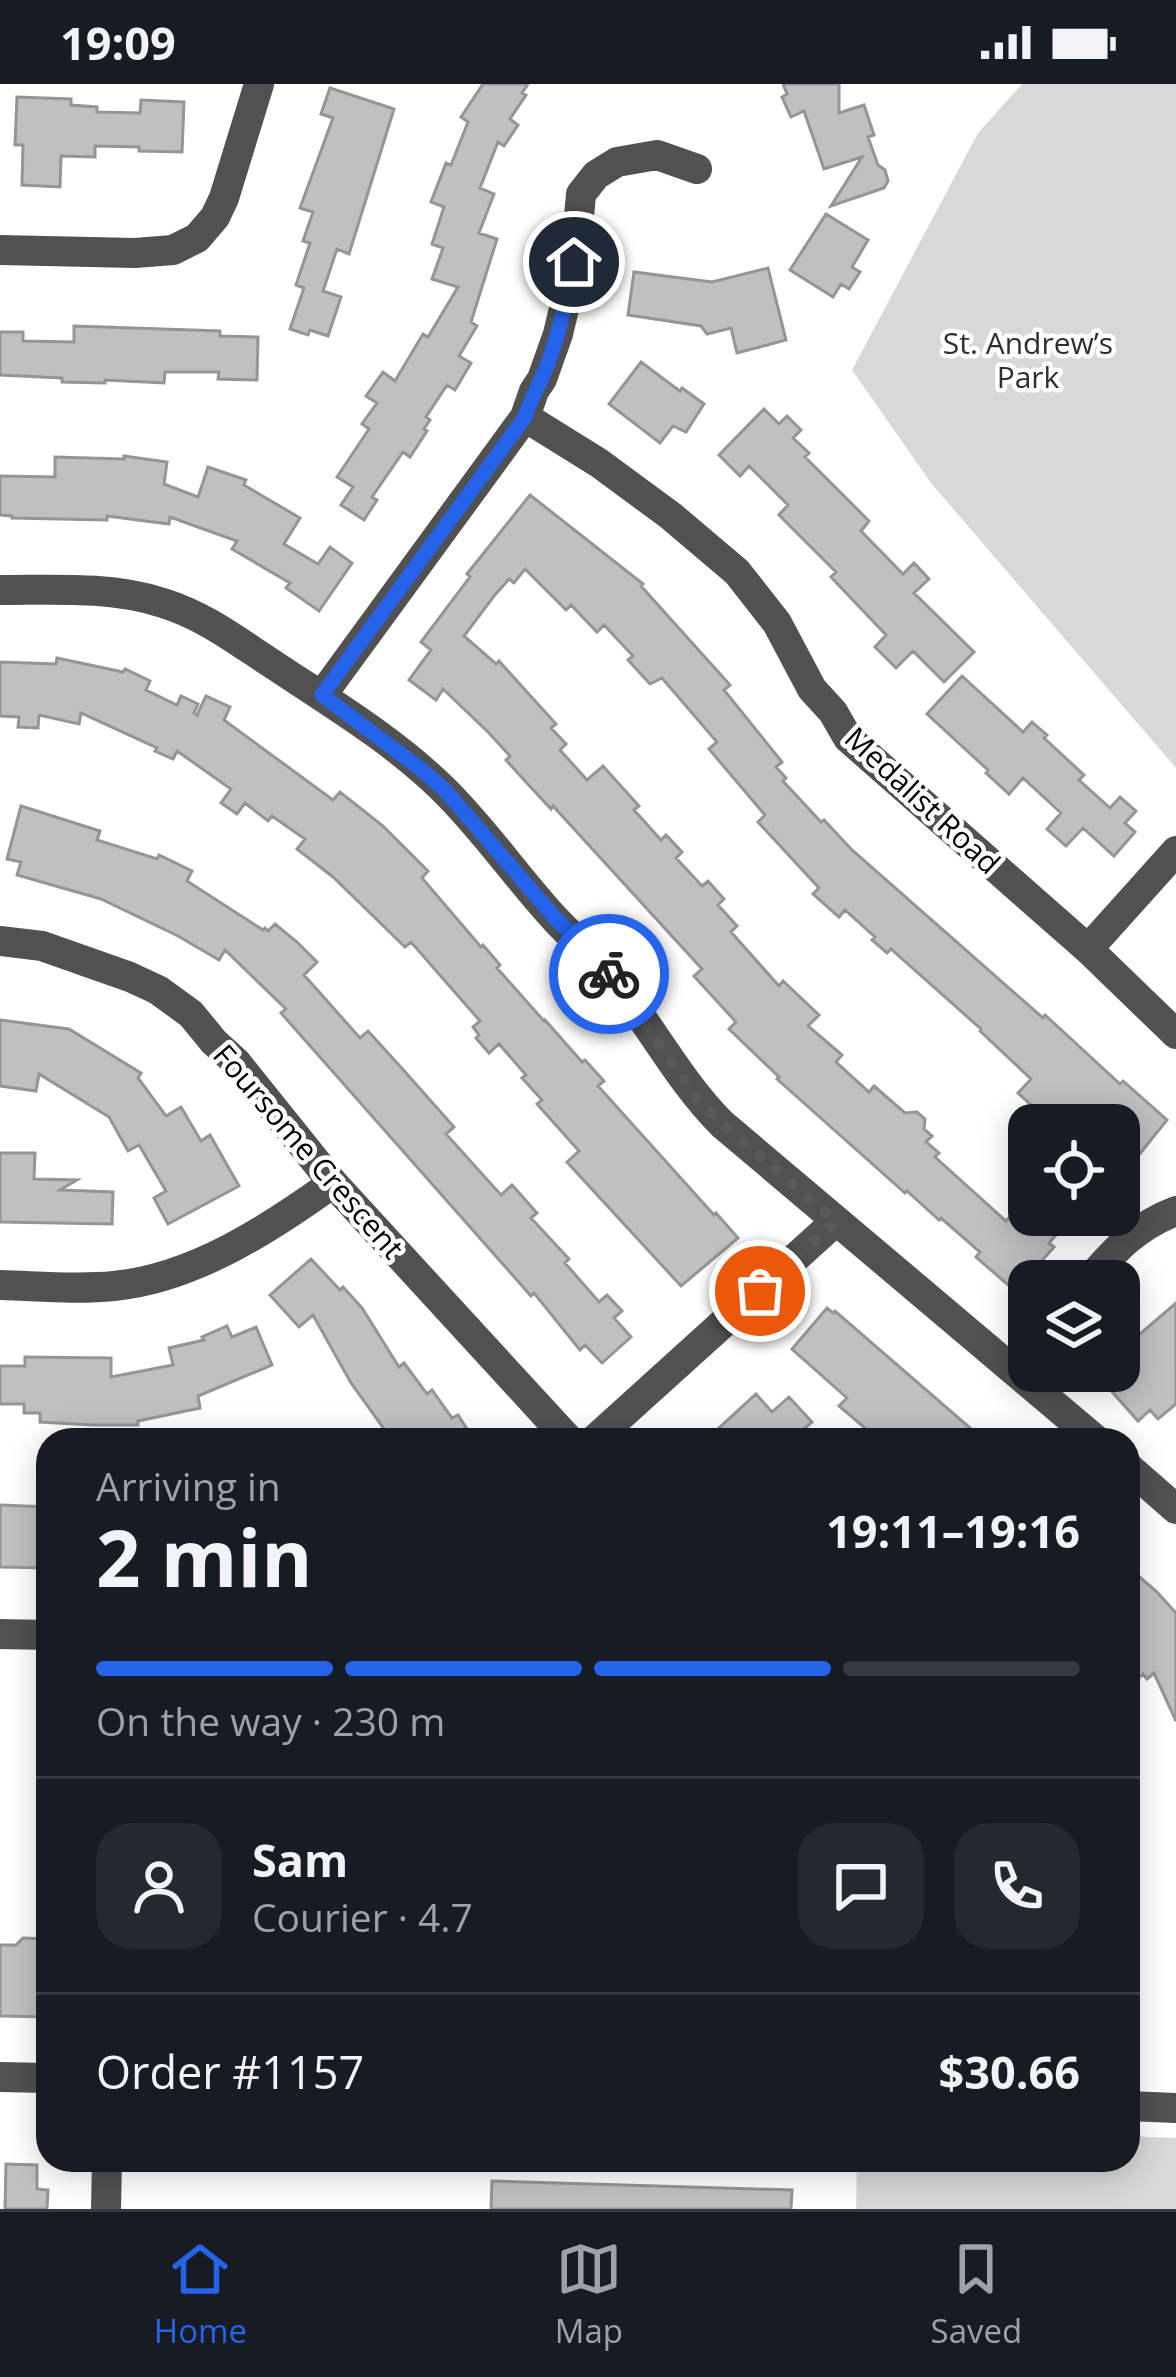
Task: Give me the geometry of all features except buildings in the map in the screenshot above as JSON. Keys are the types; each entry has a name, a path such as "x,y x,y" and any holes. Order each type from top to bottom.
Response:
{"street":[{"path":"0,250 135,253 173,250 197,238 224,198 259,84"},
{"path":"322,695 525,417 558,334 574,262 581,194 596,175 617,162 656,155 697,169"},
{"name":"Medalist Road","path":"525,417 599,463 737,572 777,623 812,688 848,738 1088,949 1176,1034"},
{"path":"0,590 111,592 198,615 322,695 410,760 445,790 590,952 698,1100 722,1124 836,1221 1008,1350"},
{"path":"1088,949 1176,851"},
{"name":"Foursome Crescent","path":"0,941 42,946 130,977 191,1014 333,1183 558,1428"},
{"path":"0,1286 113,1286 179,1272 238,1244 333,1183"},
{"path":"1106,1260 1121,1242 1176,1211"},
{"path":"608,1428 836,1221"},
{"path":"1051,1392 1085,1428"},
{"path":"1140,1478 1176,1509"},
{"path":"0,1634 36,1635"},
{"path":"0,2077 36,2078"},
{"path":"1140,2106 1176,2108"},
{"path":"106,2209 107,2172"}],"green space":[{"name":"St. Andrew’s Park","path":"1022,84 1176,84 1176,768 931,483 852,370 978,133"},
{"path":"1140,2136 1176,2138 1176,2209 856,2209 857,2172 1140,2172"}],"way so far":[{"path":"609,974 698,1100 836,1221 760,1291"}],"route":[{"path":"574,262 558,334 525,417 322,695 445,790 609,974"}]}
